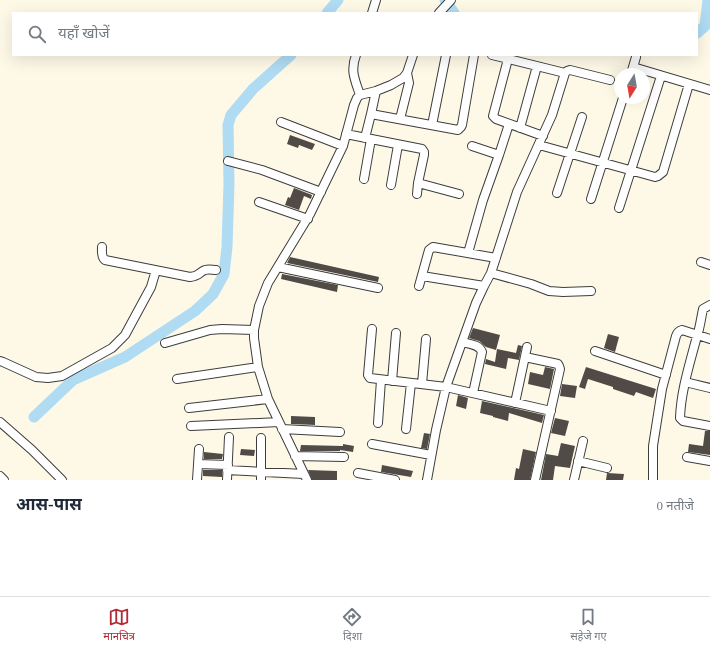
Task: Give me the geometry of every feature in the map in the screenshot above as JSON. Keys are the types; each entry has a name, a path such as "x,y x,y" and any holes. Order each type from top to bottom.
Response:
{"street":[{"path":"372,12 376,0"},
{"path":"440,12 451,0"},
{"path":"356,56 353,70 360,95"},
{"path":"306,477 268,399 258,367 254,330 261,300 268,283 308,219 343,146 357,98 360,95 376,91 398,81 407,73 413,56"},
{"path":"432,125 446,56"},
{"path":"371,114 456,130 460,129 474,56"},
{"path":"496,56 565,73"},
{"path":"633,68 636,57"},
{"path":"508,59 493,116 496,119 543,136"},
{"path":"520,128 537,66"},
{"path":"427,480 446,387 472,313 491,273 517,192 552,114 565,73 570,70 610,80"},
{"path":"400,119 409,82 407,73"},
{"path":"650,74 710,90"},
{"path":"619,208 661,76"},
{"path":"539,145 655,177 661,175 689,84"},
{"path":"364,179 371,114 376,91"},
{"path":"591,199 621,104"},
{"path":"557,193 582,117"},
{"path":"280,122 343,146"},
{"path":"468,253 483,200 509,124"},
{"path":"346,134 422,149 424,152 417,194"},
{"path":"391,185 398,144"},
{"path":"472,146 499,155"},
{"path":"228,162 262,170 321,192"},
{"path":"418,183 459,194"},
{"path":"259,202 308,219"},
{"path":"102,246 102,256 105,260 190,277 198,276 206,270 216,270"},
{"path":"419,286 429,250 431,248 435,247 496,258"},
{"path":"701,262 710,265"},
{"path":"278,267 378,288"},
{"path":"0,361 36,377 48,378 62,376 112,348 125,335 151,287 156,270"},
{"path":"491,273 531,284 549,291 591,291"},
{"path":"422,276 484,286"},
{"path":"710,305 703,309 698,335 685,382 680,416 681,420 710,426"},
{"path":"372,329 368,376 372,379 446,387 551,411"},
{"path":"165,343 210,330 254,330"},
{"path":"653,480 653,446 662,389 678,332 682,330 710,339"},
{"path":"392,381 396,333"},
{"path":"422,384 426,339"},
{"path":"462,342 480,347 482,349 473,393"},
{"path":"515,403 527,346"},
{"path":"595,351 666,375"},
{"path":"525,357 558,364 560,366 535,480"},
{"path":"177,379 258,367"},
{"path":"378,424 381,380"},
{"path":"685,382 710,388"},
{"path":"406,430 411,383"},
{"path":"190,408 268,399"},
{"path":"0,422 32,450 62,480"},
{"path":"191,426 281,426 340,432"},
{"path":"227,480 229,437"},
{"path":"261,438 261,480"},
{"path":"574,480 583,441"},
{"path":"372,444 431,455"},
{"path":"197,480 199,450"},
{"path":"295,456 344,457"},
{"path":"687,457 710,461"},
{"path":"578,461 607,468"},
{"path":"198,464 306,477"},
{"path":"358,473 395,480"},
{"path":"0,476 4,480"}],"building":[{"path":"290,135 315,144 312,150 299,145 298,148 287,144"},
{"path":"294,188 312,195 311,199 304,196 299,210 285,205"},
{"path":"290,257 379,277 378,282 287,263"},
{"path":"282,274 338,285 337,292 281,279"},
{"path":"473,328 500,335 496,350 486,347 479,341 469,338"},
{"path":"608,334 619,337 615,352 604,348"},
{"path":"518,345 522,346 519,360 508,358 506,369 485,364 486,359 495,362 497,349 516,353"},
{"path":"545,367 554,369 550,389 528,384 530,372 543,375"},
{"path":"586,367 656,389 653,398 636,392 634,396 588,379 585,389 579,387"},
{"path":"562,384 577,386 575,398 560,396"},
{"path":"458,395 468,398 466,409 456,406"},
{"path":"482,401 544,415 542,423 509,413 508,421 480,413"},
{"path":"291,416 315,417 315,425 291,424"},
{"path":"555,418 569,421 565,436 551,433"},
{"path":"705,431 710,431 710,455 688,452 689,444 703,446"},
{"path":"424,433 430,434 427,449 421,448"},
{"path":"561,443 575,446 570,468 555,466 553,480 541,480 546,454 558,456"},
{"path":"343,444 354,446 353,452 340,450 300,451 301,445 343,446"},
{"path":"241,449 255,450 254,456 240,455"},
{"path":"523,449 536,452 530,480 514,480 516,468 519,469"},
{"path":"204,452 223,454 222,459 204,459"},
{"path":"382,465 413,471 411,477 381,472"},
{"path":"203,470 222,470 222,477 203,476"},
{"path":"308,470 337,471 337,480 312,480"},
{"path":"607,473 624,474 623,480 606,480"}],"waterway":[{"path":"328,12 338,0"},
{"path":"445,0 453,12"},
{"path":"698,32 705,26 708,0"},
{"path":"34,417 73,380 125,357 195,311 213,294 224,274 227,247 229,184 228,125 231,115 253,89 290,56"}]}
